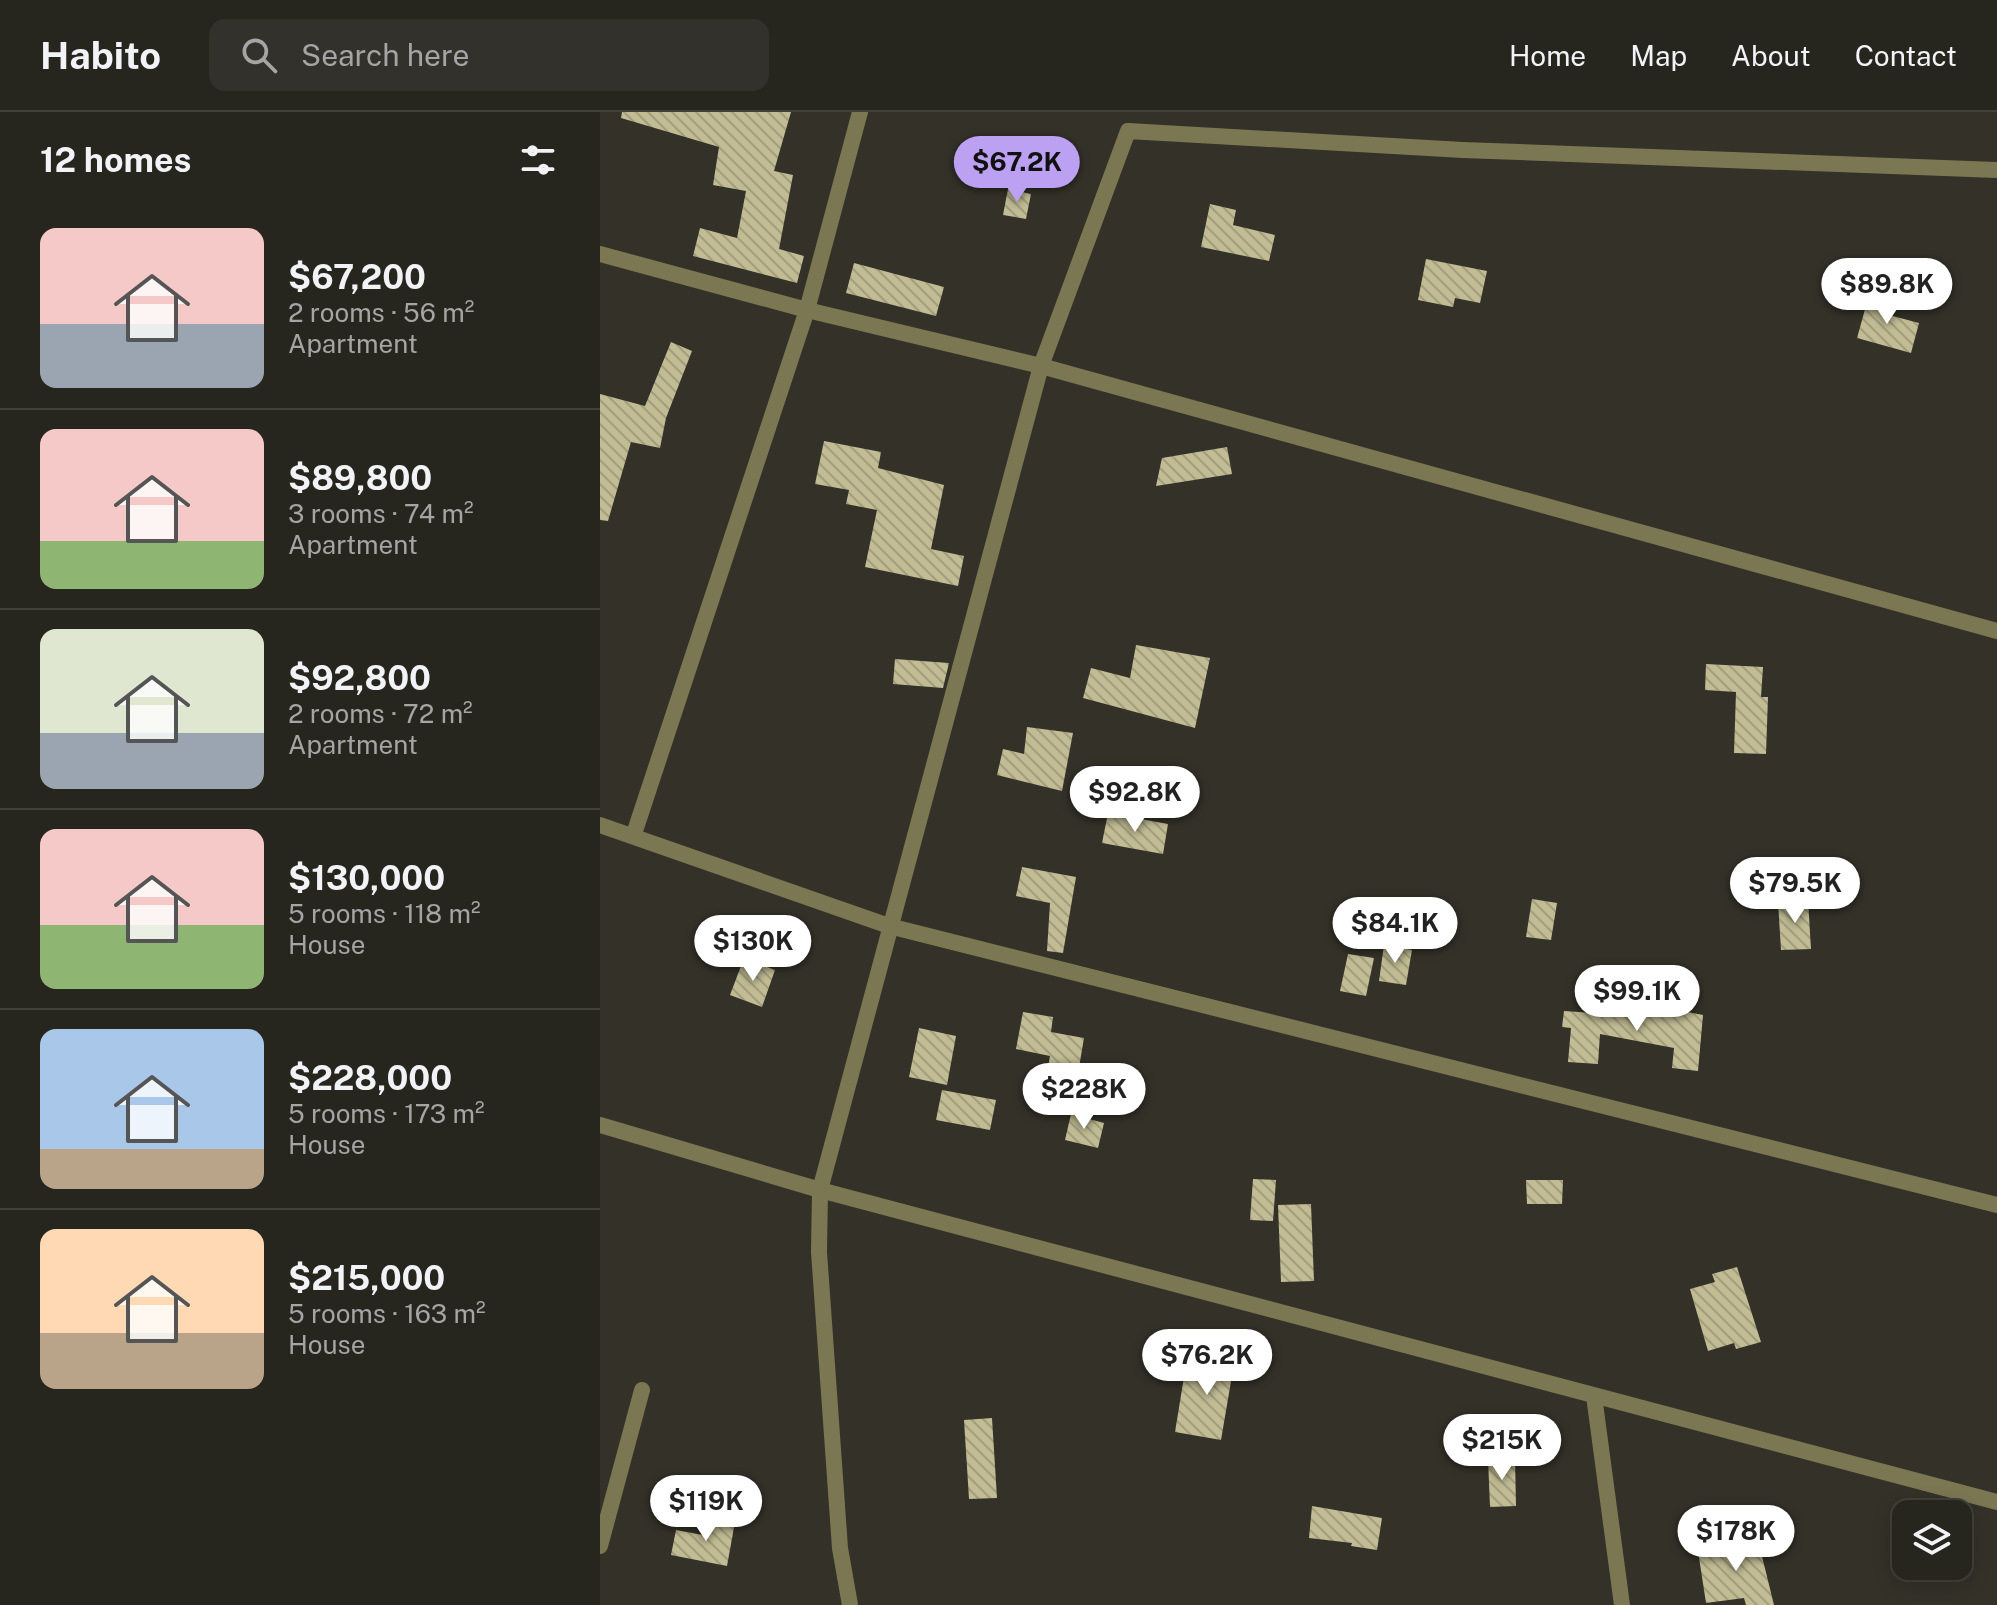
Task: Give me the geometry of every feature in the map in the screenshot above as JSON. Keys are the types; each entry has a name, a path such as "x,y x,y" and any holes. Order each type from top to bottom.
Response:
{"street":[{"path":"634,834 807,310 860,112"},
{"path":"850,1605 840,1548 819,1252 820,1190 1041,366 1128,131 1463,150 1997,170"},
{"path":"600,254 807,310 1041,366 1997,631"},
{"path":"600,825 634,834 889,926 1997,1205"},
{"path":"600,1125 820,1190 1997,1502"},
{"path":"600,1546 642,1390"},
{"path":"1594,1396 1622,1605"}],"building":[{"path":"622,112 791,112 774,171 793,175 779,249 804,256 797,283 693,256 700,228 737,238 746,191 713,185 719,147 621,118"},
{"path":"1008,189 1031,194 1026,219 1003,215"},
{"path":"1210,204 1236,210 1233,225 1275,235 1269,261 1201,247"},
{"path":"1426,259 1487,271 1480,303 1455,298 1453,307 1418,300"},
{"path":"854,263 944,287 936,316 846,293"},
{"path":"1869,295 1893,301 1889,315 1919,323 1911,353 1857,338"},
{"path":"671,342 692,351 666,418 660,448 631,442 608,521 600,520 600,394 645,406"},
{"path":"824,441 881,452 878,468 944,485 931,549 964,556 958,586 865,567 877,510 846,504 849,490 815,484"},
{"path":"1227,447 1232,474 1156,486 1162,458"},
{"path":"1136,645 1210,658 1195,728 1083,698 1091,668 1130,678"},
{"path":"895,659 949,663 943,688 893,684"},
{"path":"1706,664 1763,667 1761,697 1768,697 1766,754 1734,753 1736,692 1705,690"},
{"path":"1027,727 1073,733 1062,791 997,775 1003,749 1024,754"},
{"path":"1108,813 1168,824 1163,854 1102,843"},
{"path":"1022,867 1076,877 1063,953 1047,951 1050,903 1016,896"},
{"path":"1532,899 1557,903 1551,940 1526,937"},
{"path":"1808,900 1811,949 1781,950 1778,902"},
{"path":"1384,945 1412,950 1406,985 1379,981"},
{"path":"1348,954 1374,958 1366,996 1340,991"},
{"path":"744,958 775,970 762,1007 730,995"},
{"path":"1641,1003 1703,1015 1698,1071 1672,1068 1674,1048 1600,1034 1598,1064 1568,1062 1571,1028 1562,1027 1564,1011 1639,1016"},
{"path":"1023,1012 1053,1017 1051,1032 1084,1038 1076,1085 1046,1079 1050,1056 1016,1049"},
{"path":"919,1028 956,1036 947,1085 909,1077"},
{"path":"942,1090 996,1100 990,1130 936,1120"},
{"path":"1071,1114 1104,1123 1098,1148 1065,1140"},
{"path":"1253,1179 1276,1180 1273,1221 1250,1220"},
{"path":"1526,1180 1563,1180 1562,1204 1527,1204"},
{"path":"1311,1204 1314,1281 1281,1282 1278,1205"},
{"path":"1737,1267 1761,1342 1736,1349 1734,1343 1708,1351 1690,1289 1715,1282 1712,1274"},
{"path":"1210,1347 1236,1352 1221,1440 1175,1432 1185,1371 1205,1375"},
{"path":"992,1418 997,1498 969,1499 964,1420"},
{"path":"1515,1458 1516,1506 1490,1507 1488,1459"},
{"path":"1312,1506 1382,1518 1377,1550 1351,1546 1352,1543 1309,1538"},
{"path":"711,1518 735,1522 727,1566 671,1555 676,1530 708,1536"},
{"path":"1756,1532 1774,1605 1746,1605 1744,1598 1706,1603 1698,1551 1731,1546 1730,1538"}]}
